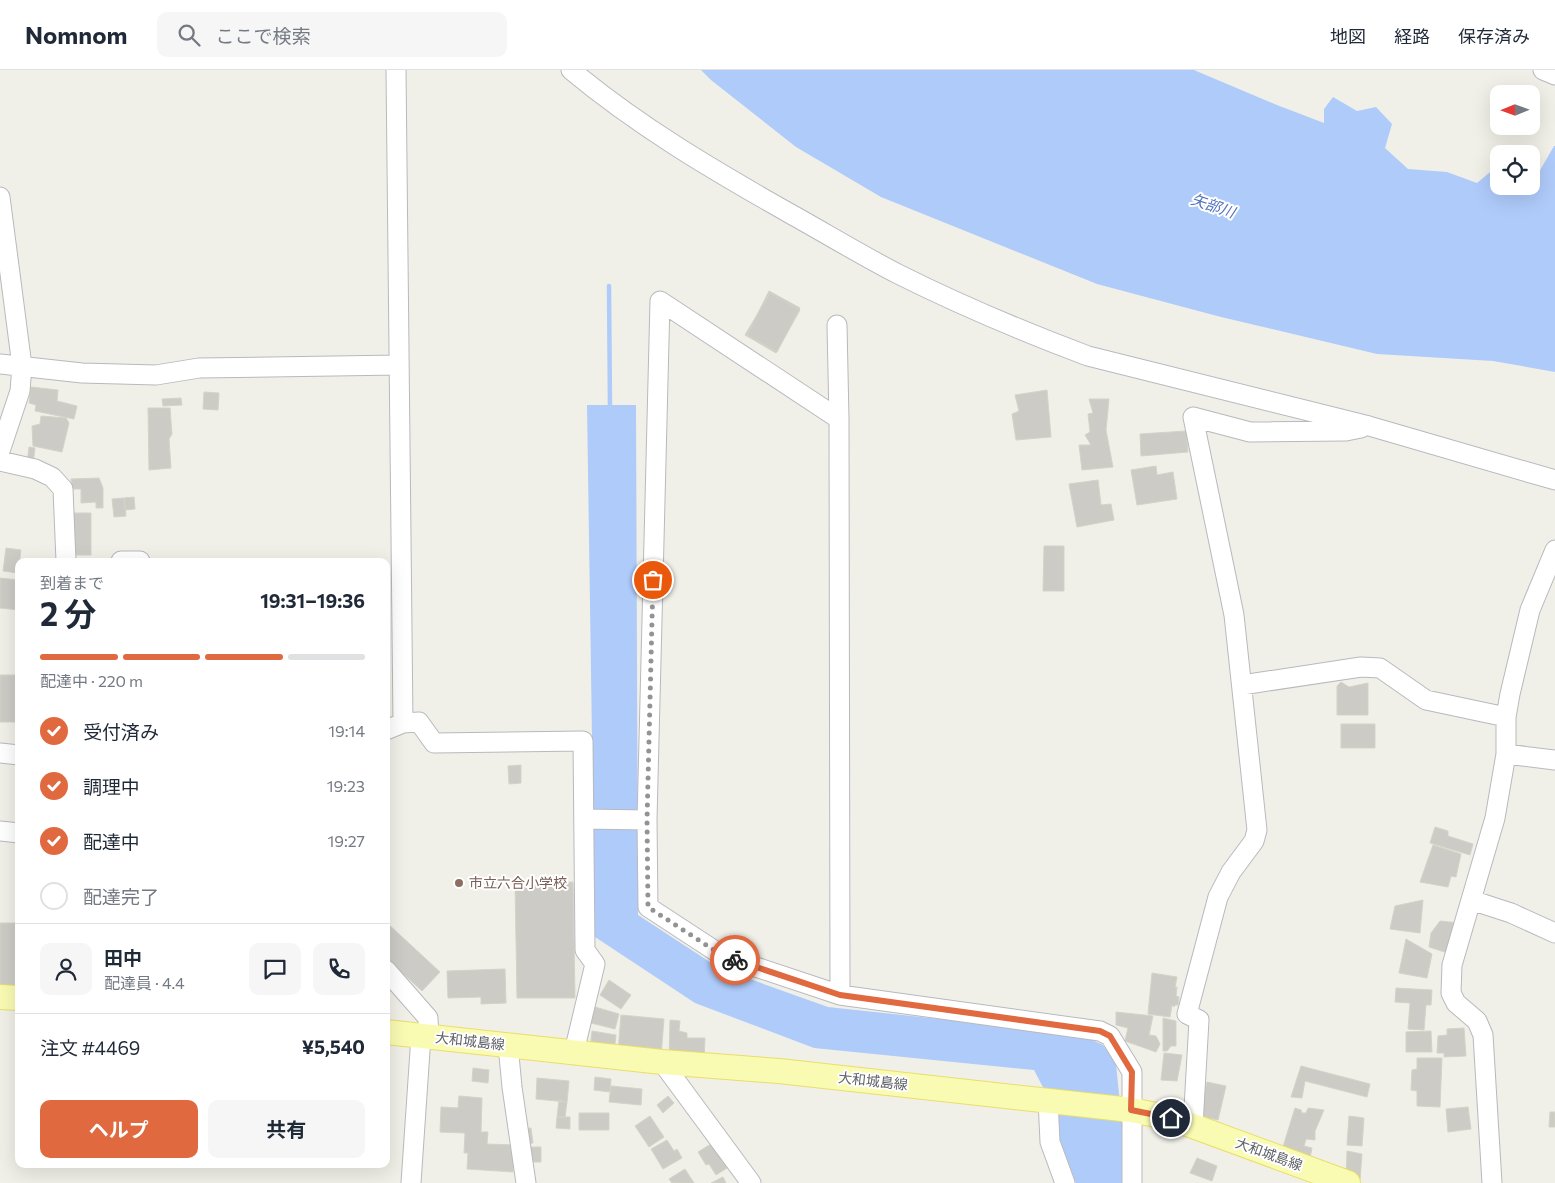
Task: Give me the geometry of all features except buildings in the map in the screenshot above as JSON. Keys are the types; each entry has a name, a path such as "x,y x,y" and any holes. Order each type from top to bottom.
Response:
{"main road":[{"path":"0,997 15,998"},
{"name":"大和城島線","path":"390,1033 662,1062 779,1071 1131,1110 1171,1118 1348,1183"}],"street":[{"path":"396,70 399,365 395,726 419,722 434,743 583,741 585,950 595,964 574,1052"},
{"path":"571,70 633,116 745,188 897,273 975,310 1088,356 1369,426 1555,480"},
{"path":"1543,70 1555,75"},
{"path":"0,197 22,366 20,391 0,451"},
{"path":"839,419 660,300 640,820 648,907 723,956 840,995 1100,1031 1110,1036 1132,1072 1132,1183"},
{"path":"837,325 839,419 840,995"},
{"path":"0,364 82,373 156,375 199,368 399,365"},
{"path":"1193,1126 1199,1020 1187,1014 1218,897 1231,872 1254,841 1256,830 1234,615 1193,417 1250,432 1346,431 1369,426"},
{"path":"0,461 35,469 52,477 63,489 66,558"},
{"path":"1492,1183 1483,1035 1477,1021 1456,1003 1451,993 1452,965 1495,818 1506,754 1506,717 1530,610 1555,550"},
{"path":"1242,685 1361,668 1380,668 1426,700 1506,717"},
{"path":"0,753 15,755"},
{"path":"1506,754 1555,760"},
{"path":"585,820 640,820"},
{"path":"0,831 15,833"},
{"path":"1470,900 1511,913 1555,933"},
{"path":"390,975 428,1018 411,1183"},
{"path":"508,1045 526,1183"},
{"path":"662,1062 751,1183"},
{"path":"1048,1100 1050,1142 1064,1183"}],"water":[{"name":"矢部川","path":"701,70 1194,70 1324,123 1324,109 1333,97 1357,111 1376,107 1392,124 1385,148 1408,169 1447,172 1477,183 1490,172 1490,195 1540,195 1540,170 1555,146 1555,372 1493,361 1377,354 1221,317 1097,284 881,197 796,147"},
{"path":"587,405 636,405 638,915 719,968 828,1007 1079,1034 1103,1045 1116,1064 1123,1133 1123,1183 1076,1183 1059,1138 1059,1118 1034,1070 814,1048 695,1003 595,937"}],"waterway":[{"path":"609,286 610,409"}],"way so far":[{"path":"653,580 647,820 648,907 723,956 735,960"}],"place":[{"name":"市立六合小学校","path":"459,883"}],"route":[{"path":"735,960 840,995 1100,1031 1110,1036 1132,1072 1131,1110 1171,1118"}]}
